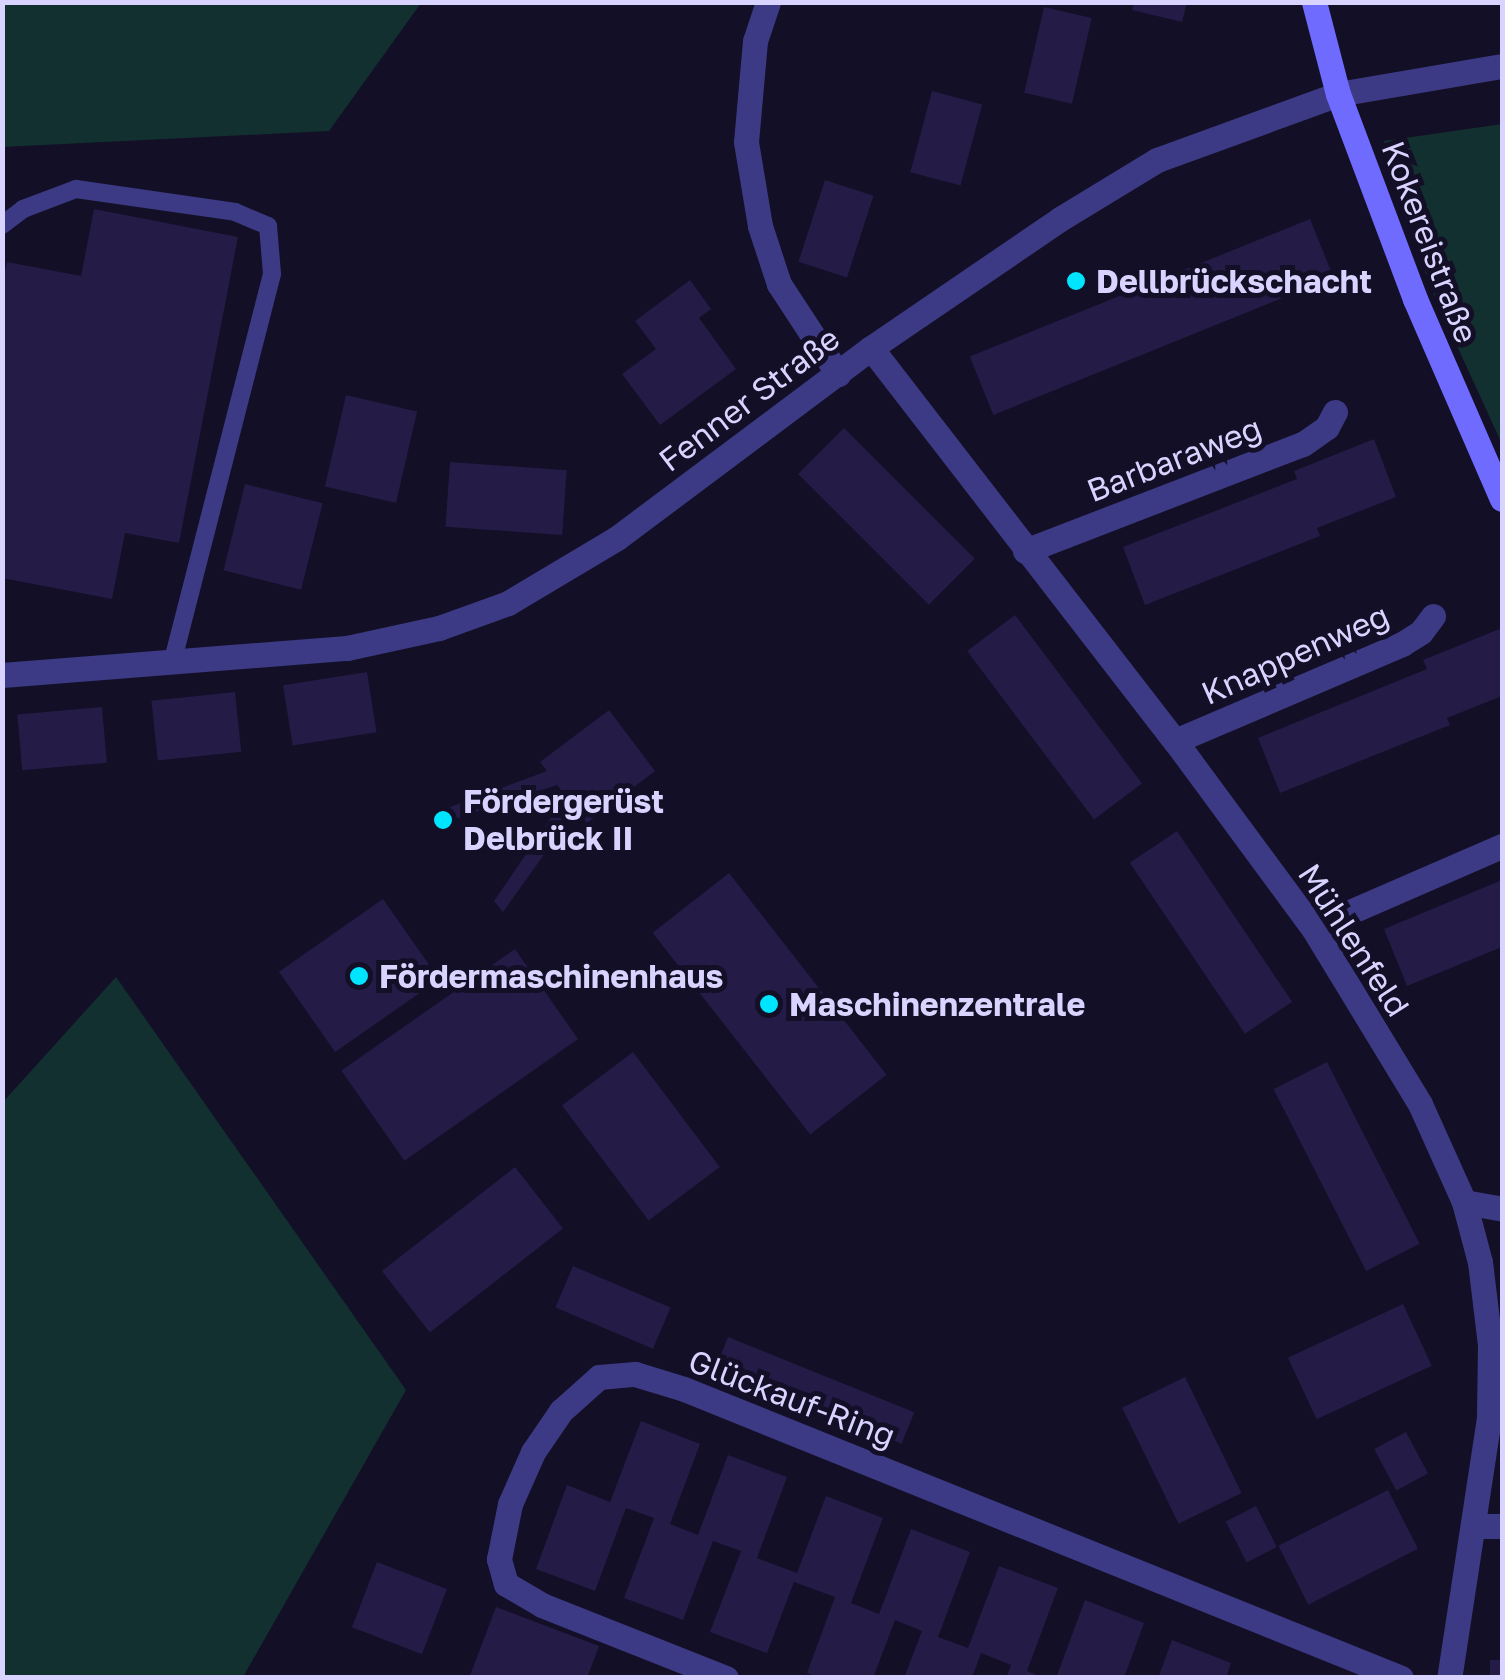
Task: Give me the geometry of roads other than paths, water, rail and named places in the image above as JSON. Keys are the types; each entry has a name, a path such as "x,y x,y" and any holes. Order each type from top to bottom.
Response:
{"main road":[{"name":"Kokereistraße","path":"1314,2 1338,94 1414,299 1502,498"}],"street":[{"path":"768,2 756,41 746,142 760,226 779,284 838,374"},
{"name":"Fenner Straße","path":"2,676 347,648 439,628 508,603 617,538 871,348 1006,260 1060,219 1157,160 1338,94 1502,66"},
{"name":"Mühlenfeld","path":"871,348 1313,928 1420,1104 1464,1202 1480,1262 1490,1345 1489,1418 1449,1678"},
{"name":"Barbaraweg","path":"1025,551 1303,444 1327,427 1335,412"},
{"name":"Knappenweg","path":"1175,742 1402,644 1422,632 1433,616"},
{"path":"1313,928 1502,846"},
{"path":"1464,1202 1502,1209"},
{"name":"Glückauf-Ring","path":"726,1678 542,1604 506,1584 499,1559 510,1504 533,1452 561,1411 599,1377 634,1374 684,1389 1401,1678"},
{"path":"1473,1526 1502,1526"}],"lane":[{"path":"2,225 23,209 76,189 235,212 268,226 272,274 172,663"}],"place":[{"name":"Dellbrückschacht","path":"1076,281"},
{"name":"Fördergerüst Delbrück II","path":"443,820"},
{"name":"Fördermaschinenhaus","path":"359,976"},
{"name":"Maschinenzentrale","path":"769,1004"}]}
